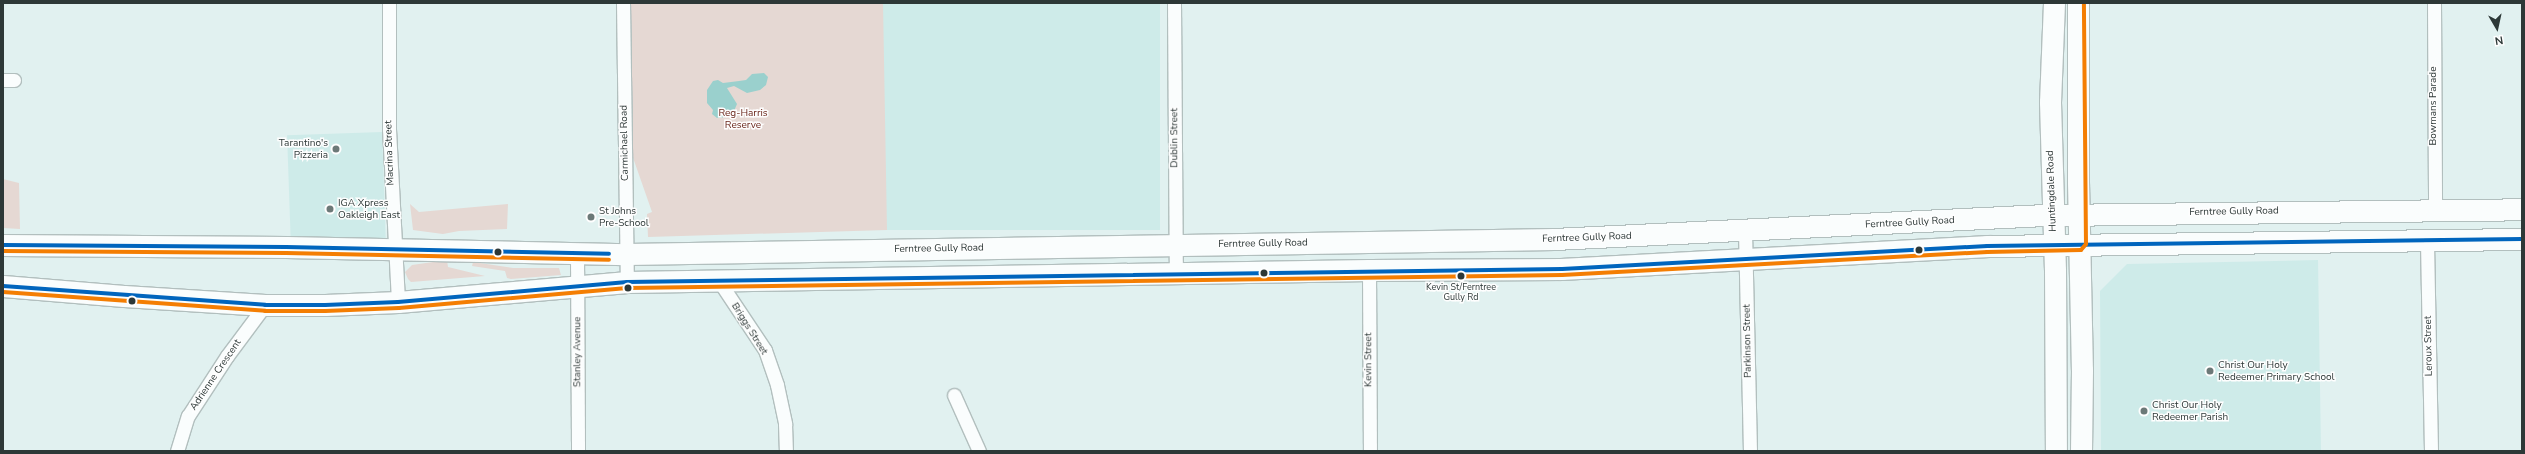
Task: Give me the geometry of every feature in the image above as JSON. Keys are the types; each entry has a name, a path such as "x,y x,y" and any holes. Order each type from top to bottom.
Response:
{"main road":[{"name":"Huntingdale Road","path":"2054,3 2050,102 2054,245 2056,451"},
{"path":"2078,3 2081,451"},
{"name":"Ferntree Gully Road","path":"3,245 286,247 395,251 627,254 1554,240 2053,214 2522,209"},
{"path":"3,286 265,305 325,306 398,302 578,285 626,282 1369,270 1562,270 1987,246 2427,242 2522,239"}],"street":[{"name":"Macrina Street","path":"389,3 389,129 398,302"},
{"name":"Carmichael Road","path":"623,3 627,254 626,282"},
{"name":"Dublin Street","path":"1174,3 1174,246 1176,273"},
{"name":"Bowmans Parade","path":"2434,3 2435,209"},
{"name":"Parkinson Street","path":"1745,231 1750,451"},
{"name":"Leroux Street","path":"2427,242 2430,451"},
{"name":"Stanley Avenue","path":"577,253 578,451"},
{"name":"Kevin Street","path":"1369,270 1370,451"},
{"name":"Briggs Street","path":"719,281 765,350 777,385 785,424 786,451"},
{"name":"Adrienne Crescent","path":"177,451 188,416 227,356 265,305"},
{"path":"954,395 980,451"}],"shaded area":[{"path":"883,3 1160,3 1160,230 883,230"},
{"path":"382,132 386,240 291,243 287,135"},
{"name":"Christ Our Holy Redeemer Primary School","path":"2318,260 2321,451 2101,451 2100,291 2127,264"}],"green space":[{"name":"Reg-Harris Reserve","path":"623,3 883,3 887,230 648,237 647,214 652,212 624,132"},
{"path":"3,179 19,183 20,229 3,228"},
{"path":"410,204 419,212 508,204 507,229 459,231 443,234 413,230"},
{"path":"447,260 448,267 485,276 411,282 405,272 412,265"},
{"path":"473,262 513,268 559,268 561,275 511,279 507,278 505,271 472,266"}],"water":[{"path":"764,73 768,77 766,85 760,90 747,93 734,86 727,88 737,104 734,111 726,117 717,118 712,114 713,110 707,103 707,90 713,81 718,80 723,83 746,80 752,74"}],"transit line":[{"path":"3,292 265,311 325,311 399,308 627,288 1562,275 1987,252 2081,250 2086,244 2084,3"},
{"path":"3,286 265,305 325,305 398,302 627,282 1562,269 1987,246 2522,239"},
{"path":"3,245 286,247 609,254"},
{"path":"3,251 286,253 609,260"}],"place":[{"name":"Tarantino's Pizzeria","path":"336,149"},
{"name":"IGA Xpress Oakleigh East","path":"330,209"},
{"name":"St Johns Pre-School","path":"591,217"},
{"name":"Kevin St/Ferntree Gully Rd","path":"1461,276"},
{"name":"Christ Our Holy Redeemer Primary School","path":"2210,371"},
{"name":"Christ Our Holy Redeemer Parish","path":"2144,411"}]}
